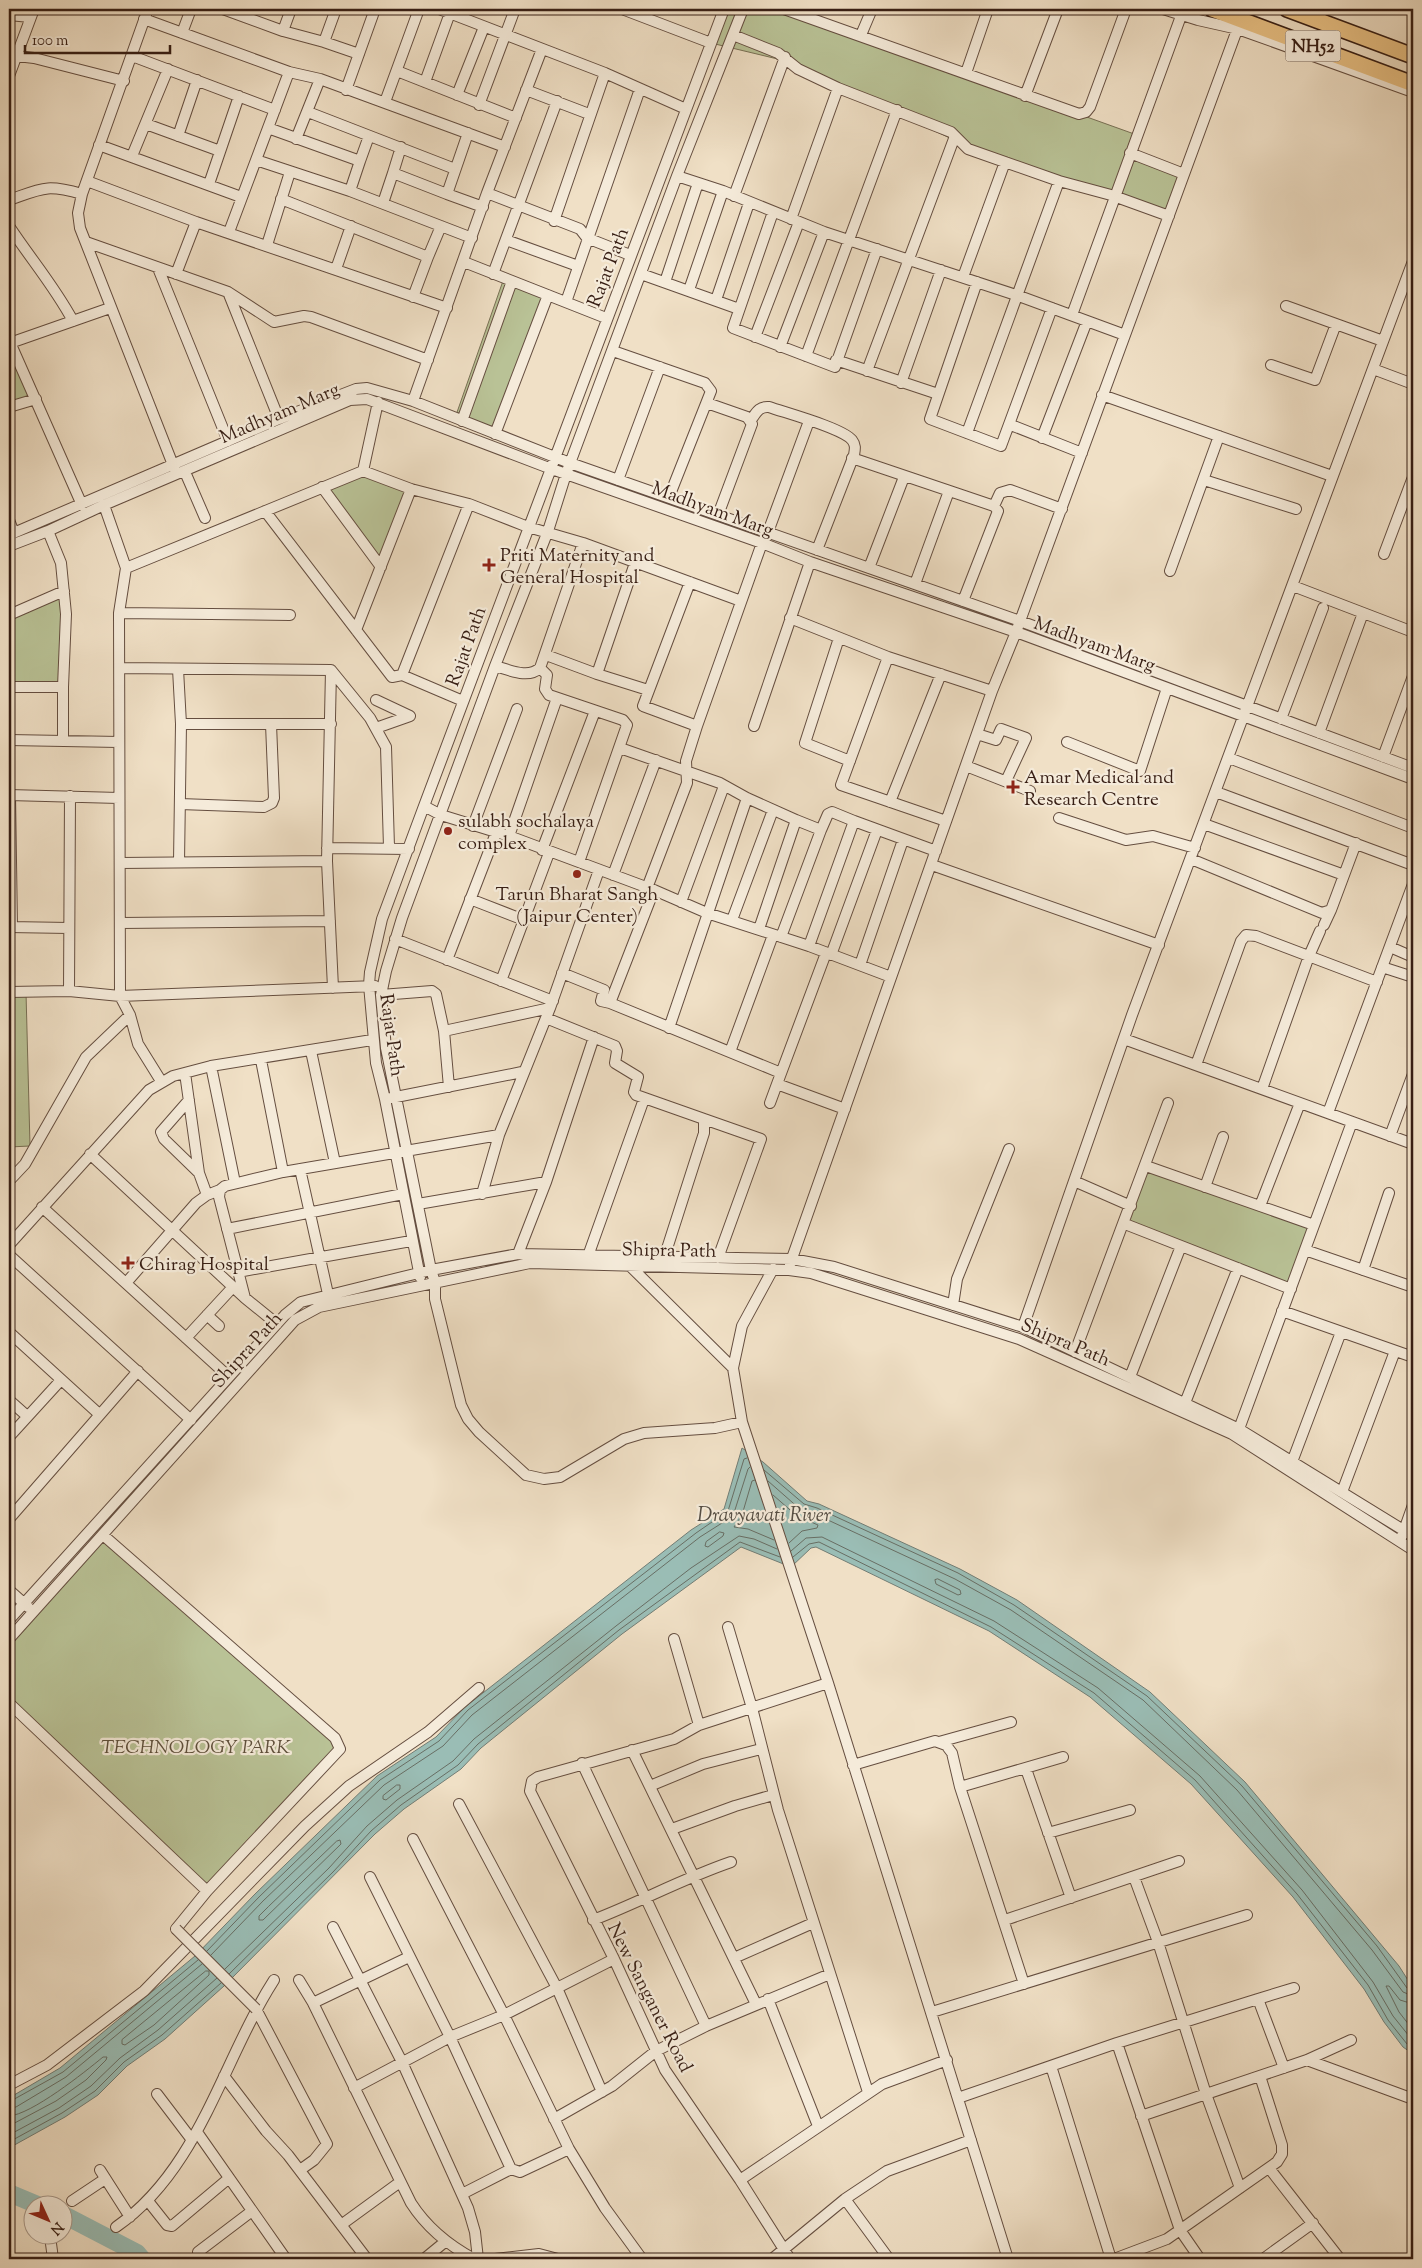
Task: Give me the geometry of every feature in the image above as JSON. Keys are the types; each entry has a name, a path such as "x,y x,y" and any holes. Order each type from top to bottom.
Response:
{"highway":[{"name":"NH52","path":"1212,9 1239,24 1413,84"},
{"name":"NH52","path":"1287,9 1413,56"}],"street":[{"path":"182,33 191,9"},
{"path":"223,9 283,31 359,54"},
{"path":"283,31 291,9"},
{"path":"324,42 336,9"},
{"path":"346,90 375,9"},
{"path":"385,102 419,9"},
{"path":"479,105 515,9"},
{"path":"622,9 711,42"},
{"name":"Rajat Path","path":"435,1298 423,1284 418,1272 411,1241 396,1154 372,1040 370,972 382,919 549,468 724,9"},
{"name":"Rajat Path","path":"436,1282 431,1270 409,1151 386,1048 382,991 395,939 495,666 548,531 566,474 677,176 743,9"},
{"path":"784,9 798,11 1025,96 1079,114 1086,112 1090,107 1126,9"},
{"path":"861,35 872,9"},
{"path":"966,73 988,9"},
{"path":"1025,96 1058,9"},
{"path":"1163,9 1181,16 1239,24 1413,92"},
{"path":"1314,19 1326,9"},
{"path":"425,82 445,10 484,27 605,73 686,109"},
{"path":"9,15 32,13"},
{"path":"9,76 12,55 32,13"},
{"path":"205,518 178,471 110,308 80,228 78,213 82,194 124,81 146,14 182,33 289,72 320,79 505,147"},
{"path":"1072,316 1181,16"},
{"path":"789,1270 992,691 1082,454 1239,24"},
{"path":"457,95 484,27"},
{"path":"733,35 785,57 798,69 838,88 897,110 956,136 968,149 1059,181 1115,196 1169,216"},
{"path":"412,401 464,262 487,193 542,49"},
{"path":"12,55 34,58 124,81"},
{"path":"132,56 275,110"},
{"path":"734,196 785,57"},
{"path":"132,156 168,69"},
{"path":"397,71 479,105 516,118"},
{"path":"229,232 289,72"},
{"path":"554,221 589,114 605,73"},
{"path":"296,139 320,79"},
{"path":"178,136 198,80"},
{"path":"755,337 838,88"},
{"path":"566,302 640,89"},
{"path":"526,90 557,100 589,114"},
{"path":"209,184 239,96"},
{"path":"493,274 557,100"},
{"path":"806,356 897,110"},
{"path":"308,112 455,169"},
{"path":"146,124 220,151"},
{"path":"268,128 360,161"},
{"path":"448,194 468,132"},
{"path":"350,191 368,136"},
{"path":"867,371 956,136"},
{"path":"100,145 241,197"},
{"path":"383,203 401,147"},
{"path":"1130,153 1184,174"},
{"path":"256,160 350,191 472,238"},
{"path":"963,277 1005,162"},
{"path":"267,245 290,172"},
{"path":"393,173 483,207"},
{"path":"677,176 723,191 824,232 1019,296 1125,335"},
{"path":"87,181 196,222 447,308"},
{"path":"967,433 1019,296 1059,181"},
{"path":"665,282 698,183"},
{"path":"9,200 43,188 56,187 82,194"},
{"path":"689,290 723,191"},
{"path":"487,193 554,221 584,231 587,238 630,255"},
{"path":"281,199 428,257"},
{"path":"716,300 749,203"},
{"path":"773,212 733,328 835,367 877,249"},
{"path":"176,274 196,222"},
{"path":"9,226 50,282 73,321"},
{"path":"336,269 351,226"},
{"path":"413,296 441,226"},
{"path":"780,347 824,232"},
{"path":"506,240 578,266"},
{"path":"86,242 228,292 274,322 304,316 311,317 428,360"},
{"path":"1023,1328 1124,1039 1413,261"},
{"path":"464,262 606,318"},
{"path":"158,268 228,441"},
{"path":"902,383 941,270"},
{"path":"641,274 739,309"},
{"path":"462,421 512,281"},
{"path":"977,282 930,419 1001,446 1011,425 1052,308"},
{"path":"228,292 279,419"},
{"path":"495,434 548,295"},
{"path":"1286,306 1383,341"},
{"path":"82,505 36,399 10,347 110,308"},
{"path":"1042,438 1087,321"},
{"path":"1271,365 1316,380 1336,324"},
{"path":"613,351 705,383 711,391 668,497"},
{"path":"836,360 938,394"},
{"path":"618,480 660,367"},
{"path":"1373,369 1413,384"},
{"name":"Madhyam Marg","path":"12,534 82,505 178,471 228,441 356,389 367,388 412,401 570,463 1020,621 1413,779"},
{"path":"1102,395 1332,476"},
{"path":"9,406 36,399"},
{"name":"Madhyam Marg","path":"9,546 48,531 178,471 350,400 367,399 549,468 762,543 810,562 1016,632 1168,688 1246,712 1280,719 1413,768"},
{"path":"364,471 378,402"},
{"path":"707,403 747,417 752,424 718,515"},
{"path":"750,420 763,406 848,436 855,446 817,550"},
{"path":"768,532 809,421"},
{"path":"1011,425 1082,454"},
{"path":"1170,571 1219,436"},
{"path":"852,458 994,506 998,511 963,601"},
{"path":"126,568 364,471 411,490 469,504 528,527 548,531 583,543 741,601"},
{"path":"869,568 904,477"},
{"path":"1384,554 1413,477"},
{"path":"1204,480 1296,509"},
{"path":"322,487 381,566"},
{"path":"356,630 411,490"},
{"path":"994,506 1000,493 1010,490 1062,508"},
{"path":"915,584 949,491"},
{"path":"402,675 469,504"},
{"path":"104,505 126,568 119,613 120,996 130,1015 138,1044 162,1081"},
{"path":"265,511 392,677 402,675 463,701"},
{"path":"9,520 12,534"},
{"path":"48,531 61,563 64,591 66,652 63,687 64,741"},
{"path":"495,666 525,674 535,673 540,668 583,543"},
{"path":"610,1003 687,783 688,771 686,761 697,726 762,543"},
{"path":"754,726 810,562"},
{"path":"596,674 635,563"},
{"path":"690,582 643,706 697,726"},
{"path":"1293,586 1413,632"},
{"path":"9,615 64,591"},
{"path":"1280,719 1323,608"},
{"path":"119,613 290,615"},
{"path":"1319,733 1363,613"},
{"path":"790,618 888,657 992,691"},
{"path":"839,638 805,743 850,761"},
{"path":"546,654 596,674 648,690"},
{"path":"888,657 841,785 946,821"},
{"path":"120,668 331,670"},
{"path":"540,668 547,675 546,693 626,722 627,728 579,862"},
{"path":"178,669 181,724 179,862"},
{"path":"331,670 327,861 333,988"},
{"path":"331,670 370,718 386,748 389,847"},
{"path":"890,802 941,674"},
{"path":"1384,757 1413,676"},
{"path":"9,687 63,687"},
{"path":"1067,742 1140,771 1168,688"},
{"path":"509,836 557,698"},
{"path":"376,700 410,716 376,728"},
{"path":"473,826 517,709"},
{"path":"501,981 524,920 595,711"},
{"path":"181,724 331,724"},
{"path":"180,804 269,806 274,798 271,724"},
{"path":"977,734 996,740 1002,729 1026,738 1006,781"},
{"path":"9,740 119,742"},
{"path":"620,748 688,771 821,830"},
{"path":"1228,758 1413,828"},
{"path":"613,875 656,760"},
{"path":"966,766 1030,791"},
{"path":"681,902 724,786"},
{"path":"1216,792 1413,865"},
{"path":"69,928 10,927 10,795 119,798"},
{"path":"69,990 70,796"},
{"path":"670,1028 747,798"},
{"path":"424,806 441,815 509,836 579,862 707,913 809,946 891,977"},
{"path":"732,920 773,810"},
{"path":"730,1052 830,812 936,851"},
{"path":"1060,818 1126,840 1153,836 1195,848"},
{"path":"759,929 796,820"},
{"path":"809,946 854,821"},
{"path":"1204,824 1344,875"},
{"path":"770,1103 877,830"},
{"path":"447,960 496,833"},
{"path":"860,964 903,840"},
{"path":"1262,1089 1309,956 1331,910 1356,843"},
{"path":"327,848 389,847 408,849"},
{"path":"1191,859 1322,913 1331,910"},
{"path":"120,863 327,861"},
{"path":"932,865 1159,945"},
{"path":"482,1194 498,1135 522,1072 550,1009 599,870"},
{"path":"1328,1113 1413,884"},
{"path":"470,900 524,920"},
{"path":"120,924 330,921"},
{"path":"1196,1065 1243,937 1250,934 1256,936 1377,982"},
{"path":"395,939 501,981 594,1037 616,1048 616,1063 637,1076 634,1092 644,1099 761,1139 718,1258"},
{"path":"1390,947 1413,957"},
{"path":"1382,967 1413,978"},
{"path":"562,973 604,990 601,1000 781,1073"},
{"path":"9,992 69,990 120,996 369,985 382,991 434,992 444,1031 449,1087"},
{"path":"444,1031 550,1009"},
{"path":"9,1181 25,1164 86,1057 130,1015"},
{"path":"518,1254 546,1182 594,1037"},
{"path":"1124,1039 1413,1144"},
{"path":"9,1245 149,1090 162,1081 211,1066 261,1060 372,1040"},
{"path":"311,1051 336,1163"},
{"path":"261,1060 283,1172"},
{"path":"211,1066 235,1183"},
{"path":"385,1099 522,1072"},
{"path":"185,1073 199,1173 207,1195"},
{"path":"1390,1136 1413,1074"},
{"path":"777,1084 845,1109"},
{"path":"588,1256 644,1099"},
{"path":"189,1100 161,1132 164,1139 199,1173"},
{"path":"1075,1352 1168,1103"},
{"path":"1260,1206 1300,1103"},
{"path":"664,1258 704,1133 704,1119"},
{"path":"1239,1429 1352,1122"},
{"path":"126,1283 196,1203 225,1186 283,1172 498,1135"},
{"path":"1205,1187 1223,1136"},
{"path":"953,1305 957,1279 1009,1149"},
{"path":"90,1154 245,1298 277,1324"},
{"path":"1146,1166 1314,1225"},
{"path":"300,1169 328,1294"},
{"path":"1074,1181 1131,1206"},
{"path":"418,1204 546,1182"},
{"path":"220,1190 219,1197 245,1298"},
{"path":"227,1229 403,1194"},
{"path":"1363,1270 1389,1194"},
{"path":"42,1207 229,1377"},
{"path":"1124,1224 1291,1289"},
{"path":"238,1272 411,1241"},
{"path":"1130,1377 1181,1246"},
{"path":"1305,1250 1413,1286"},
{"name":"Shipra Path","path":"9,1620 277,1324 301,1302 418,1272 518,1254 792,1259 834,1267 1023,1328 1130,1377 1239,1429 1413,1536"},
{"path":"9,1255 191,1420"},
{"name":"Shipra Path","path":"9,1639 295,1320 319,1307 530,1263 773,1269 811,1273 1019,1339 1232,1434 1413,1550"},
{"path":"630,1266 733,1368"},
{"path":"1185,1403 1238,1268"},
{"path":"773,1269 742,1326 733,1368 744,1432 828,1684 1008,2259"},
{"path":"436,1282 435,1298 461,1405 468,1419 526,1475 544,1480 560,1478 624,1439 644,1433 700,1430 742,1422"},
{"path":"186,1338 233,1287"},
{"path":"1282,1311 1413,1357"},
{"path":"206,1315 219,1326"},
{"path":"9,1332 98,1414"},
{"path":"1292,1462 1341,1332"},
{"path":"1342,1492 1395,1351"},
{"path":"9,1518 98,1414 138,1371"},
{"path":"9,1437 61,1380"},
{"path":"9,1400 27,1416"},
{"path":"1400,1542 1413,1505"},
{"path":"103,1535 335,1738 340,1749 207,1891 176,1928 256,2009 327,2144 314,2160 300,2170"},
{"path":"9,1590 34,1612"},
{"path":"728,1628 752,1708 774,1795 868,2092"},
{"path":"674,1639 699,1725"},
{"path":"706,2026 582,1763 674,1739 699,1725 828,1684"},
{"path":"9,2085 47,2065 144,1991 305,1826 342,1793 428,1732 479,1688"},
{"path":"9,1703 207,1891"},
{"path":"939,1742 1011,1722"},
{"path":"853,1765 935,1741 946,1745 952,1753 960,1787 1005,1920 1024,1984"},
{"path":"650,1786 703,1764 761,1749"},
{"path":"632,1750 756,2004"},
{"path":"960,1787 1064,1757"},
{"name":"New Sanganer Road","path":"582,1763 538,1777 532,1781 530,1791 614,1959 665,2070 740,2180 790,2259"},
{"path":"1026,1769 1071,1898"},
{"path":"672,1829 735,1806 774,1795"},
{"path":"459,1804 557,1988 602,2092"},
{"path":"1048,1833 1130,1810"},
{"path":"413,1839 504,2015 569,2149 605,2208 642,2259"},
{"path":"1005,1920 1179,1860"},
{"path":"593,1920 645,1900 694,1874 731,1862"},
{"path":"370,1877 450,2037 510,2168 520,2172 569,2149"},
{"path":"1134,1877 1158,1942 1182,2024 1240,2188"},
{"path":"932,2012 1247,1916"},
{"path":"734,1958 813,1923"},
{"path":"333,1927 402,2062 462,2194 475,2232 476,2259"},
{"path":"313,2003 409,1957"},
{"path":"354,2088 450,2037 504,2015 614,1959"},
{"path":"554,2119 602,2092 656,2051 706,2026 830,1974"},
{"path":"116,2227 148,2200 195,2136 256,2009 274,1980"},
{"path":"299,1980 313,2003 400,2182 422,2221 446,2241 476,2259"},
{"path":"958,2098 1117,2043 1294,1988"},
{"path":"768,1999 818,2126"},
{"path":"1258,1999 1284,2068"},
{"path":"1141,2116 1307,2060 1351,2040"},
{"path":"1117,2043 1180,2230 1200,2259"},
{"path":"740,2180 868,2092 882,2084 947,2060"},
{"path":"1307,2060 1413,2099"},
{"path":"1051,2066 1113,2259 1166,2239 1277,2162 1282,2154 1282,2145 1260,2076"},
{"path":"224,2076 300,2170 367,2259"},
{"path":"157,2094 195,2136 228,2178 283,2258"},
{"path":"772,2259 845,2199 887,2171 972,2140"},
{"path":"462,2194 510,2168"},
{"path":"1269,2168 1340,2259"},
{"path":"72,2201 103,2174 130,2217"},
{"path":"148,2200 167,2225 172,2226 228,2178"},
{"path":"341,2225 400,2182"},
{"path":"845,2199 889,2259"},
{"path":"198,2252 252,2211"},
{"path":"1263,2259 1313,2223"},
{"path":"424,2259 446,2241"},
{"path":"51,2246 53,2259"},
{"path":"495,2259 539,2254 558,2259"}],"green space":[{"path":"724,9 786,9 1137,135 1130,152 1184,174 1169,216 1062,180 954,140 786,61 711,43"},
{"path":"504,278 545,294 494,433 455,418"},
{"path":"14,353 36,399 9,407 9,354"},
{"path":"363,471 411,489 381,567 322,487"},
{"path":"64,591 63,687 9,687 9,615"},
{"path":"9,992 26,992 30,1146 9,1147"},
{"path":"1146,1166 1314,1225 1291,1289 1125,1224"},
{"name":"TECHNOLOGY PARK","path":"103,1535 335,1738 340,1749 207,1891 9,1703 9,1639"}],"water":[{"name":"Dravyavati River","path":"742,1448 763,1462 807,1501 819,1504 960,1569 1017,1600 1150,1692 1245,1782 1399,1966 1413,1988 1413,2054 1403,2047 1384,2022 1364,1989 1293,1897 1191,1784 1090,1697 989,1631 816,1547 811,1548 791,1567 741,1547 622,1634 481,1748 461,1769 404,1809 375,1834 224,1986 165,2039 127,2066 98,2095 65,2117 9,2148 9,2098 60,2068 195,1956 255,1894 377,1776 436,1737 465,1707 691,1530 724,1509"}],"waterway":[{"path":"9,2193 22,2198"},
{"path":"72,2219 137,2253 142,2259"}],"place":[{"name":"Priti Maternity and General Hospital","path":"489,565"},
{"name":"Amar Medical and Research Centre","path":"1013,787"},
{"name":"sulabh sochalaya complex","path":"448,831"},
{"name":"Tarun Bharat Sangh (Jaipur Center)","path":"577,874"},
{"name":"Chirag Hospital","path":"128,1263"}]}
